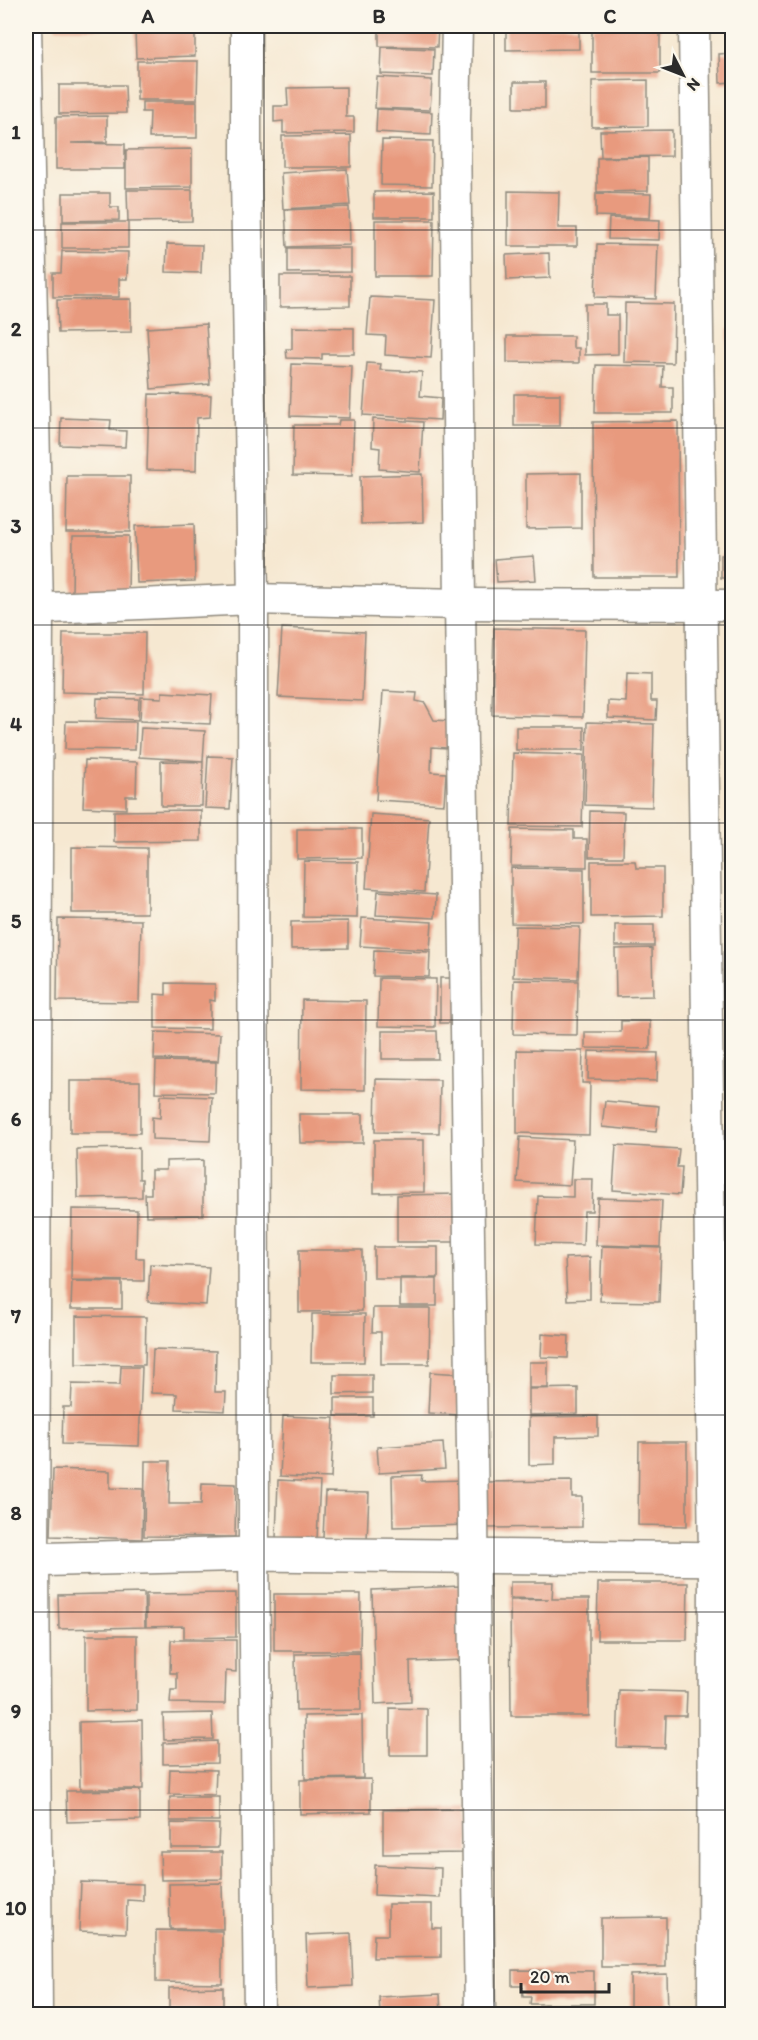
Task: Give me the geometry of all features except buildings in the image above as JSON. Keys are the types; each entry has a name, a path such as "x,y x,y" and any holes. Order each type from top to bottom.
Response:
{"street":[{"path":"26,26 32,609 30,1560 37,2014"},
{"path":"246,26 246,176 253,599 254,1554 259,2014"},
{"path":"456,26 460,604 480,2014"},
{"path":"694,26 701,605 723,1558 713,2014"},
{"path":"32,609 253,599 460,604 732,605"},
{"path":"30,1560 254,1554 723,1558"}]}
